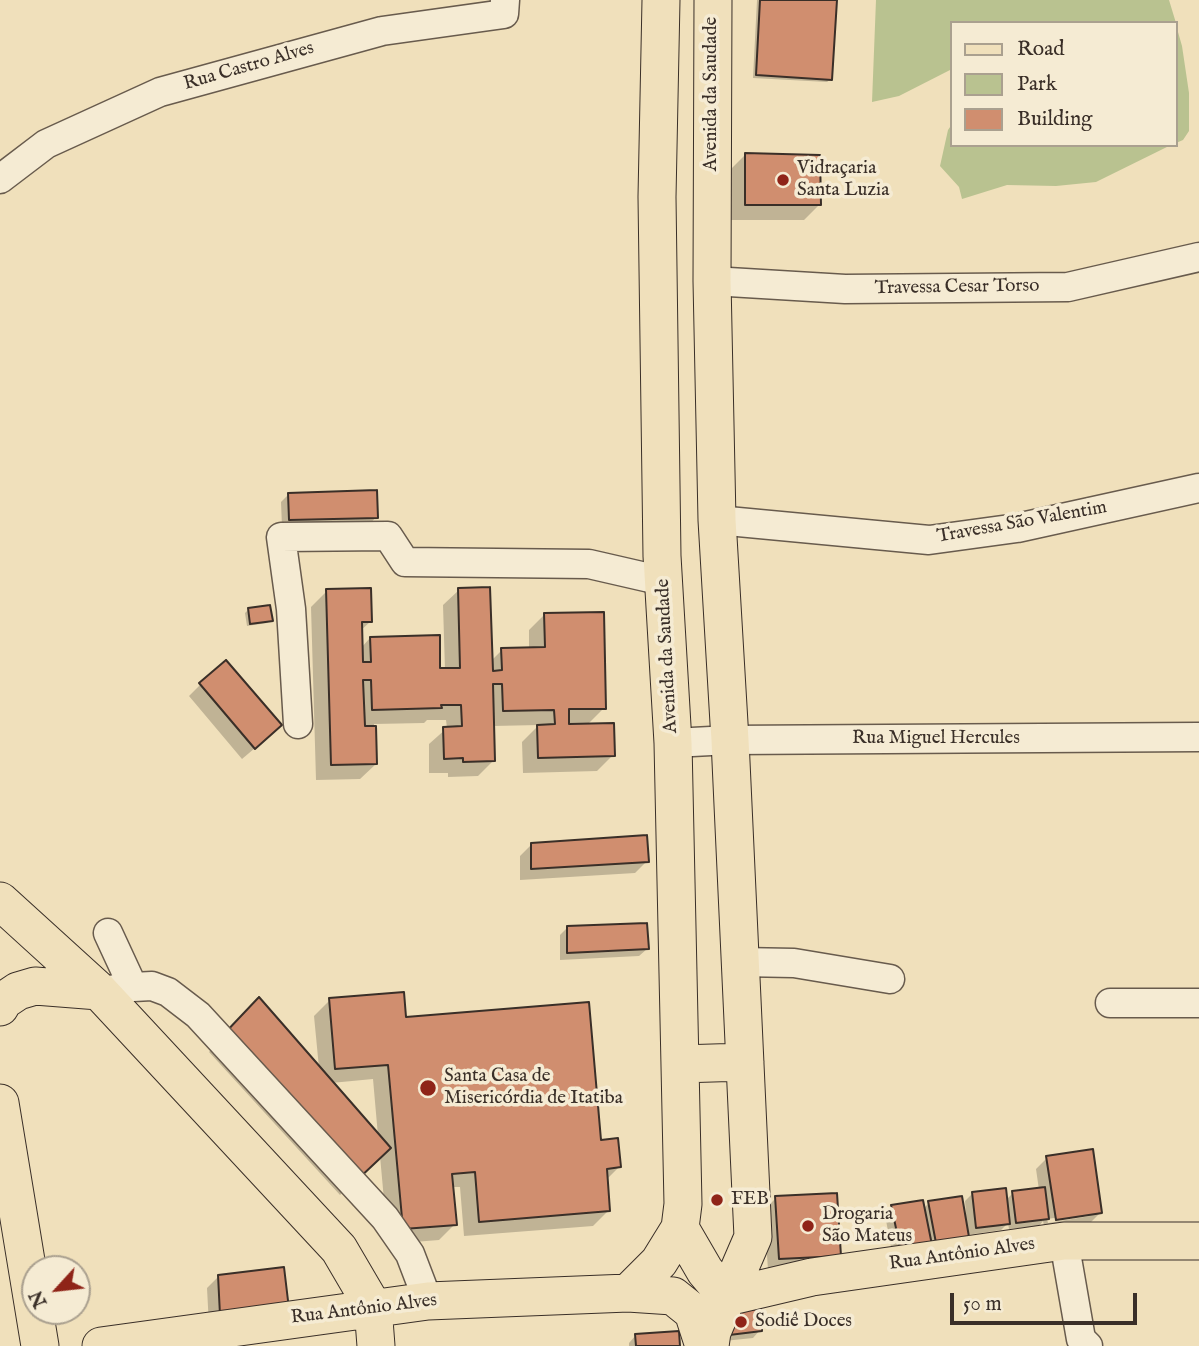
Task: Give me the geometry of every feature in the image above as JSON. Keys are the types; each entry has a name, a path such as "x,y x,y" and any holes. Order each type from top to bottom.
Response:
{"main road":[{"name":"Avenida da Saudade","path":"628,1293 659,1262 680,1228 683,1204 673,743 663,581 657,148 661,0"},
{"name":"Avenida da Saudade","path":"713,0 712,281 717,520 753,1237"},
{"path":"657,148 712,149"},
{"path":"0,901 116,989 340,1249 373,1307 376,1346"},
{"path":"0,1007 3,1001 18,991 35,986 116,989"},
{"path":"680,1064 745,1062"},
{"path":"0,1103 40,1346"},
{"path":"680,1228 705,1271 727,1297"},
{"path":"707,1346 753,1237 767,1252 812,1276"},
{"name":"Rua Antônio Alves","path":"727,1297 812,1276 1065,1241 1199,1241"},
{"name":"Rua Antônio Alves","path":"101,1346 428,1301 628,1293 673,1296 693,1312 707,1346"}],"street":[{"name":"Rua Castro Alves","path":"0,179 46,144 160,93 382,31 504,14 505,0"},
{"name":"Travessa Cesar Torso","path":"712,281 845,289 1068,286 1199,257"},
{"name":"Travessa São Valentim","path":"717,520 929,540 1017,528 1199,488"},
{"path":"298,724 291,609 281,537 388,536 405,562 589,564 663,581"},
{"name":"Rua Miguel Hercules","path":"673,743 730,740 1199,737"},
{"path":"108,933 116,989 152,986 169,992 198,1014 385,1218 410,1254 428,1301"},
{"path":"740,962 794,963 890,979"},
{"path":"1110,1003 1199,1003"},
{"path":"1065,1241 1083,1344"}],"green space":[{"path":"876,0 1169,0 1175,21 950,21 950,70 899,96 872,102"},
{"path":"1178,32 1189,93 1189,131 1178,142"},
{"path":"950,127 950,147 1167,147 1096,182 1056,186 1007,185 962,199 959,187 940,166"}],"building":[{"path":"760,0 837,0 832,80 756,75"},
{"name":"Vidraçaria Santa Luzia","path":"745,153 820,155 821,205 745,205"},
{"path":"377,490 378,518 289,520 288,493"},
{"path":"490,587 493,671 502,670 501,648 545,647 544,613 604,612 606,709 569,709 569,724 614,723 615,756 538,758 537,725 555,724 554,710 503,711 502,684 493,684 495,761 463,762 463,758 444,759 443,727 462,726 461,705 372,710 371,680 363,680 365,726 376,726 377,764 331,765 326,589 371,588 372,622 362,622 363,662 371,662 370,637 440,635 440,668 460,668 458,588"},
{"path":"270,605 273,621 250,624 248,608"},
{"path":"226,660 282,725 255,749 199,683"},
{"path":"647,835 649,862 531,869 531,843"},
{"path":"647,923 649,949 567,953 567,926"},
{"path":"404,992 406,1017 589,1002 601,1140 618,1138 621,1167 607,1169 610,1211 479,1222 475,1172 452,1174 457,1225 403,1229 388,1065 335,1069 329,998"},
{"path":"259,997 391,1148 356,1181 223,1035"},
{"path":"1093,1149 1102,1213 1056,1220 1046,1156"},
{"path":"1045,1187 1049,1219 1016,1223 1012,1191"},
{"path":"1006,1188 1010,1224 976,1228 972,1192"},
{"name":"Drogaria São Mateus","path":"837,1193 841,1256 779,1259 775,1196"},
{"path":"962,1196 969,1237 936,1243 928,1201"},
{"path":"923,1200 933,1250 902,1256 891,1205"},
{"path":"284,1267 289,1309 220,1315 218,1275"},
{"name":"Sodiê Doces","path":"761,1309 762,1331 721,1336 720,1312"},
{"path":"679,1331 680,1346 636,1346 635,1334"}],"place":[{"name":"Vidraçaria Santa Luzia","path":"783,180"},
{"name":"Santa Casa de Misericórdia de Itatiba","path":"428,1088"},
{"name":"FEB","path":"717,1200"},
{"name":"Drogaria São Mateus","path":"808,1226"},
{"name":"Sodiê Doces","path":"741,1322"}]}
